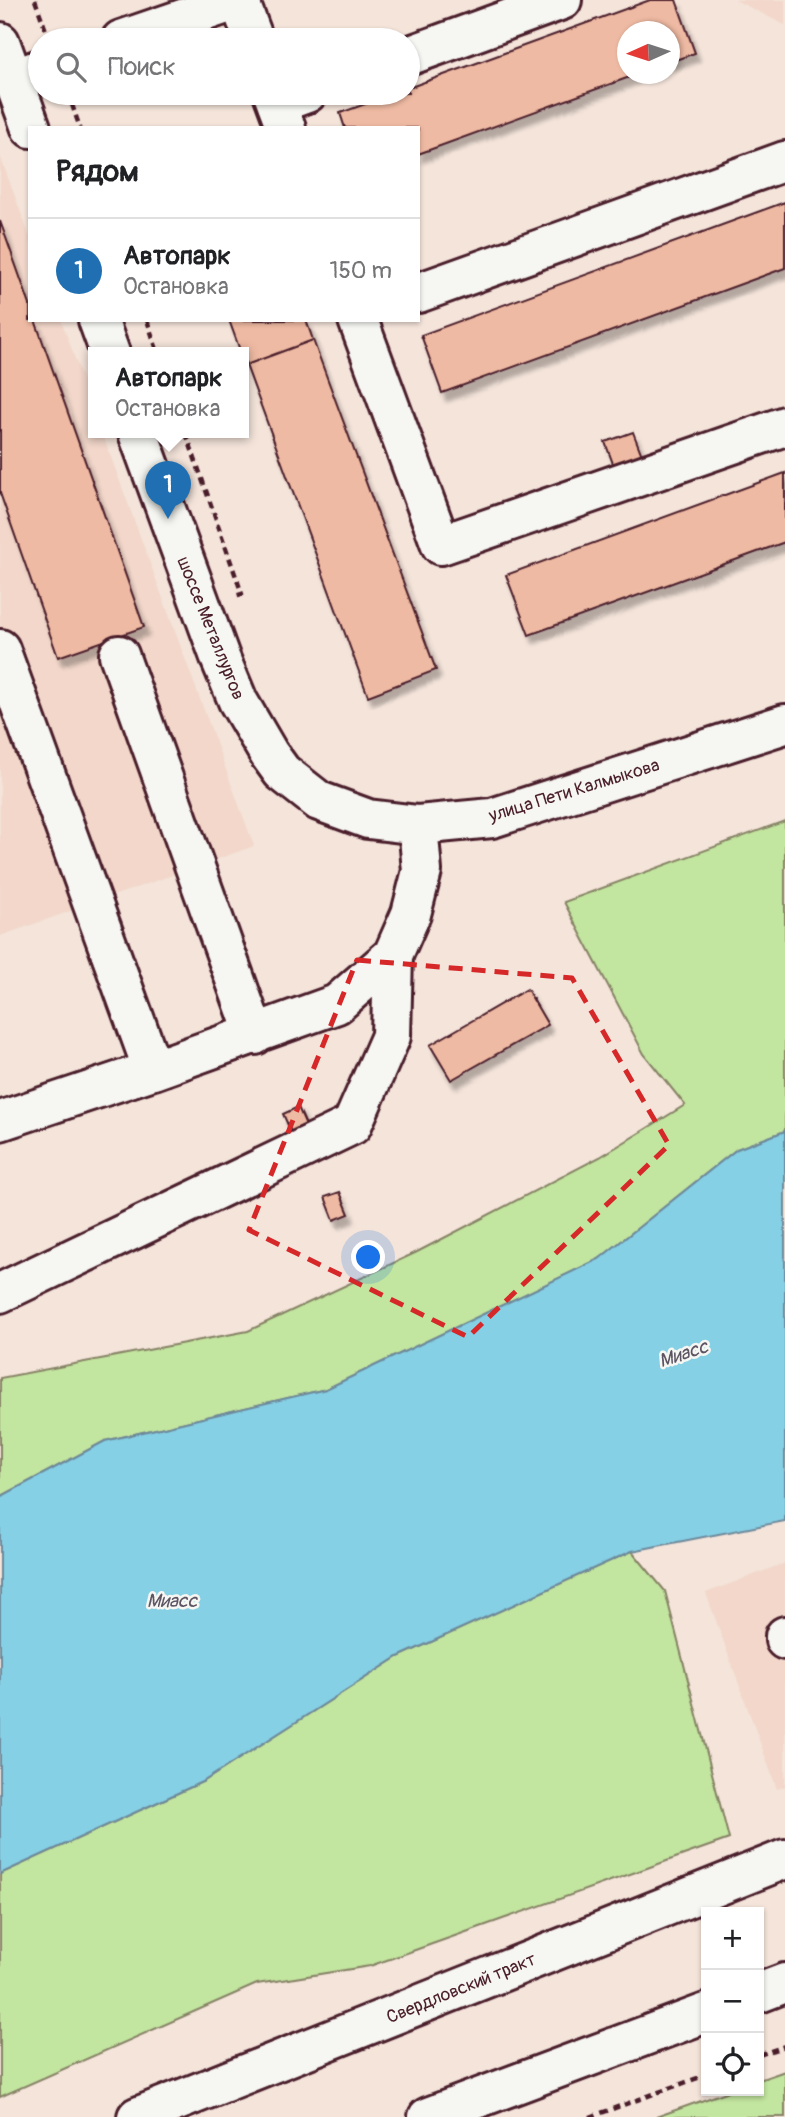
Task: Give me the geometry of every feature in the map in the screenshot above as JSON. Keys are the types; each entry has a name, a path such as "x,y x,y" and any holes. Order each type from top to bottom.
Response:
{"main road":[{"path":"156,28 238,0 249,28"},
{"path":"420,52 562,0"},
{"path":"0,42 27,74 28,92"},
{"path":"29,105 30,126"},
{"path":"420,292 785,161"},
{"path":"99,322 108,347"},
{"path":"359,322 441,545 785,426"},
{"name":"шоссе Металлургов","path":"140,438 238,701 282,772 319,801"},
{"path":"0,649 153,1070"},
{"path":"119,655 255,1035"},
{"name":"улица Пети Калмыкова","path":"319,801 368,819 418,825 492,818 785,724"},
{"path":"0,1293 352,1125 391,1036 393,955 411,914 422,872 418,825"},
{"path":"0,1121 255,1035 337,1004 393,955"},
{"name":"Свердловский тракт","path":"137,2117 785,1859"},
{"path":"764,1991 785,1983"},
{"path":"428,2117 701,2015"}],"path":[{"path":"35,0 45,28"},
{"path":"72,105 79,126"},
{"path":"148,322 156,347"},
{"path":"188,438 242,594"},
{"path":"764,2054 785,2046"},
{"path":"590,2117 701,2077"}],"highlighted area":[{"path":"357,960 572,978 669,1145 468,1337 249,1230"}],"shaded area":[{"path":"735,0 785,0 785,25"},
{"path":"0,156 28,232 28,322 62,322 88,394 88,438 104,438 254,846 0,936"},
{"path":"785,1563 785,1786 777,1789 706,1593"}],"green space":[{"path":"785,821 785,1131 737,1149 599,1259 326,1389 105,1441 0,1497 0,1378 248,1331 417,1252 600,1157 685,1105 644,1054 564,902"},
{"path":"632,1551 665,1591 729,1839 370,1966 257,1984 0,2097 0,1874 204,1781 398,1657"},
{"path":"785,2071 785,2117 656,2117 715,2096 764,2096 764,2078"}],"water":[{"name":"Миасс","path":"785,1131 785,1521 632,1551 398,1657 204,1781 0,1874 0,1497 105,1441 326,1389 599,1259 737,1149"}],"building":[{"path":"650,0 676,0 695,53 680,58 680,21 617,21 617,82 420,153 420,126 344,126 340,113 362,105 420,105 420,84"},
{"path":"785,202 785,268 442,393 421,335"},
{"path":"0,221 28,299 28,322 36,322 144,627 58,657 0,493"},
{"path":"230,322 307,322 313,340 249,364 249,347 239,347"},
{"path":"313,340 436,670 368,696 249,373 249,364"},
{"path":"633,432 643,458 615,469 605,442"},
{"path":"785,473 785,542 529,635 506,575"},
{"path":"527,989 548,1025 451,1080 430,1045"},
{"path":"298,1107 310,1134 295,1141 283,1114"},
{"path":"340,1192 349,1214 334,1220 325,1197"}],"place":[{"name":"Автопарк","path":"168,519"}]}
